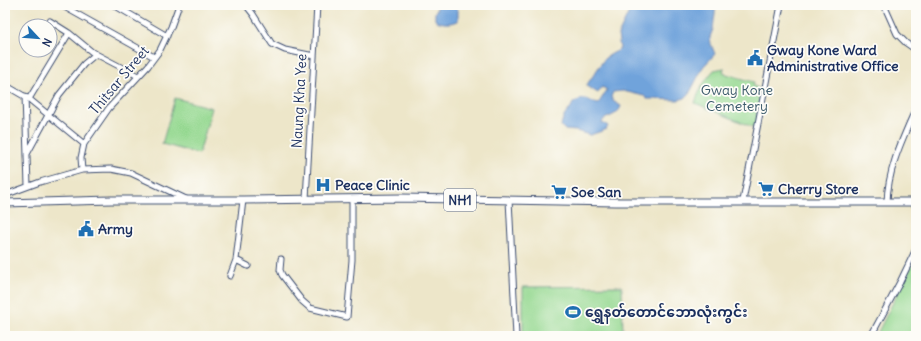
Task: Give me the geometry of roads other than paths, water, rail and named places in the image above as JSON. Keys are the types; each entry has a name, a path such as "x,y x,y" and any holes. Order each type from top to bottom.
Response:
{"highway":[{"name":"NH1","path":"5,203 111,200 306,199 616,202 916,202"}],"street":[{"path":"60,5 154,57"},
{"path":"72,11 75,5"},
{"path":"114,5 167,36"},
{"name":"Thitsar Street","path":"82,170 81,158 84,144 109,108 160,50 179,5"},
{"path":"246,5 272,44 285,50 314,56"},
{"name":"Naung Kha Yee","path":"306,199 317,5"},
{"path":"743,201 781,5"},
{"path":"884,5 897,34 916,50"},
{"path":"58,26 96,54 138,76"},
{"path":"28,186 27,97 69,33"},
{"path":"27,154 59,95 84,64 96,54"},
{"path":"5,85 27,97 84,144"},
{"path":"887,202 887,192 893,163 916,108"},
{"path":"5,195 28,186 82,170 111,168 131,173 189,200"},
{"path":"282,259 280,270 282,275 302,301 310,308 347,317 352,260 352,199"},
{"path":"230,276 236,260 243,200"},
{"path":"509,200 516,336"},
{"path":"871,336 916,249"},
{"path":"236,260 248,266"}],"water":[{"path":"438,5 455,5 458,10 458,21 446,23 435,20 435,13"},
{"path":"635,5 716,5 713,29 710,37 715,54 703,67 689,94 685,98 678,100 647,99 644,96 623,91 613,92 611,97 613,101 621,106 616,113 603,120 602,123 608,127 605,130 590,135 565,130 561,126 562,122 573,103 586,99 598,104 607,90 602,87 598,93 586,86 605,58 620,49 618,35 629,12"}],"place":[{"name":"Gway Kone Ward Administrative Office","path":"755,58"},
{"name":"Peace Clinic","path":"323,185"},
{"name":"Cherry Store","path":"766,189"},
{"name":"Soe San","path":"559,192"},
{"name":"Army","path":"86,229"},
{"name":"ရွှေနတ်တောင်ဘောလုံးကွင်း","path":"573,312"}],"park label":[{"name":"Gway Kone Cemetery","path":"737,98"}]}
